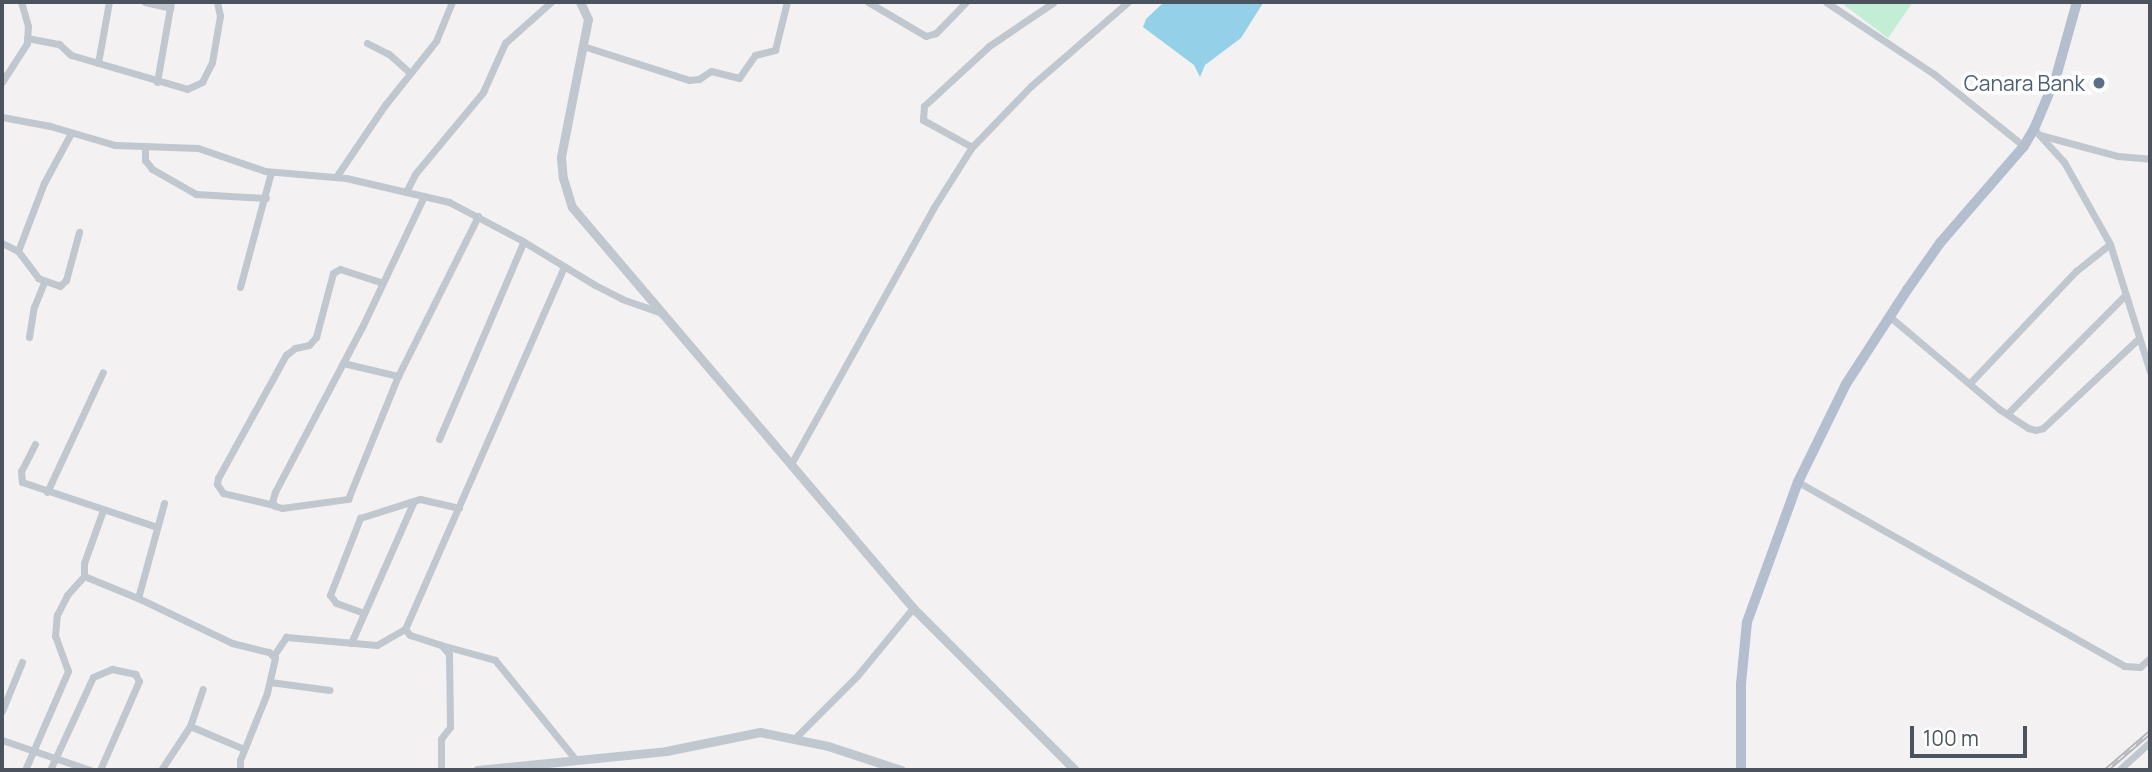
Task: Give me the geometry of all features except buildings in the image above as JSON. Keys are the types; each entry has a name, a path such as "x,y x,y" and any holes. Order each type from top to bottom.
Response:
{"main road":[{"path":"1741,770 1741,684 1748,622 1770,552 1798,482 1846,384 1889,316 1940,243 2037,132 2077,2"}],"street":[{"path":"2,82 23,50 27,38 28,26 21,2"},
{"path":"98,63 109,2"},
{"path":"145,2 171,5 157,82"},
{"path":"27,38 59,44 71,55 187,89 202,82 212,62 220,16 217,2"},
{"path":"336,177 410,72 436,41 452,2"},
{"path":"406,192 415,174 483,92 505,43 551,2"},
{"path":"580,2 588,19 561,157 572,207 913,608 1075,770"},
{"path":"583,46 689,80 699,79 711,71 739,78 755,55 775,50 787,2"},
{"path":"867,2 926,36 936,33 966,2"},
{"path":"972,147 923,120 924,106 989,46 1054,2"},
{"path":"791,464 934,207 972,147 1031,86 1128,2"},
{"path":"1826,2 1934,74 2024,146"},
{"path":"367,43 389,54 410,72"},
{"path":"2,117 115,145 198,148 271,172 336,177 449,202 622,299 662,313"},
{"path":"2037,132 2118,156 2150,159"},
{"path":"2037,132 2064,162 2110,244 2124,296 2150,372"},
{"path":"18,251 44,183 71,133"},
{"path":"145,148 145,160 152,169 196,194 266,198"},
{"path":"240,287 271,172"},
{"path":"275,506 272,502 275,492 343,363 424,196"},
{"path":"383,283 340,269 333,273 316,337 309,345 295,348 286,355 218,478 223,493 282,508 348,499 398,376 478,216"},
{"path":"2,243 18,251 44,282 63,285 79,232"},
{"path":"439,439 524,242"},
{"path":"1970,383 2076,271 2110,244"},
{"path":"240,770 244,749 270,682 274,655 286,636 377,645 405,629 564,267"},
{"path":"29,337 34,307 44,282"},
{"path":"2007,414 2124,296"},
{"path":"1889,316 2007,414 2028,428 2043,428 2138,340"},
{"path":"343,363 398,376"},
{"path":"47,492 103,372"},
{"path":"35,444 19,477 30,486 158,527"},
{"path":"1798,482 2124,666 2140,667 2150,658"},
{"path":"364,613 336,603 330,595 357,524 363,515 414,501 432,500 459,509"},
{"path":"351,643 414,501"},
{"path":"138,598 164,503"},
{"path":"24,770 68,671 55,636 57,615 67,595 84,576 84,564 103,509"},
{"path":"84,576 90,581 138,598 232,643 274,655"},
{"path":"794,738 871,661 913,608"},
{"path":"405,629 410,635 495,660 576,760"},
{"path":"441,645 449,654 450,664 450,727 441,739 441,770"},
{"path":"2,711 22,662"},
{"path":"50,770 93,677 106,669 135,674 139,681 100,770"},
{"path":"270,682 329,690"},
{"path":"161,770 190,726 203,690"},
{"path":"190,726 244,749"},
{"path":"477,770 666,751 750,733 771,732 901,770"},
{"path":"2,740 34,749 75,768 90,770"},
{"path":"2119,770 2150,742"}],"green space":[{"path":"1840,2 1913,2 1888,38"}],"water":[{"path":"1164,2 1263,3 1241,38 1205,65 1200,77 1194,65 1143,27 1146,19"}],"railway":[{"path":"2106,770 2150,732"}],"place":[{"name":"Canara Bank","path":"2099,83"}]}
